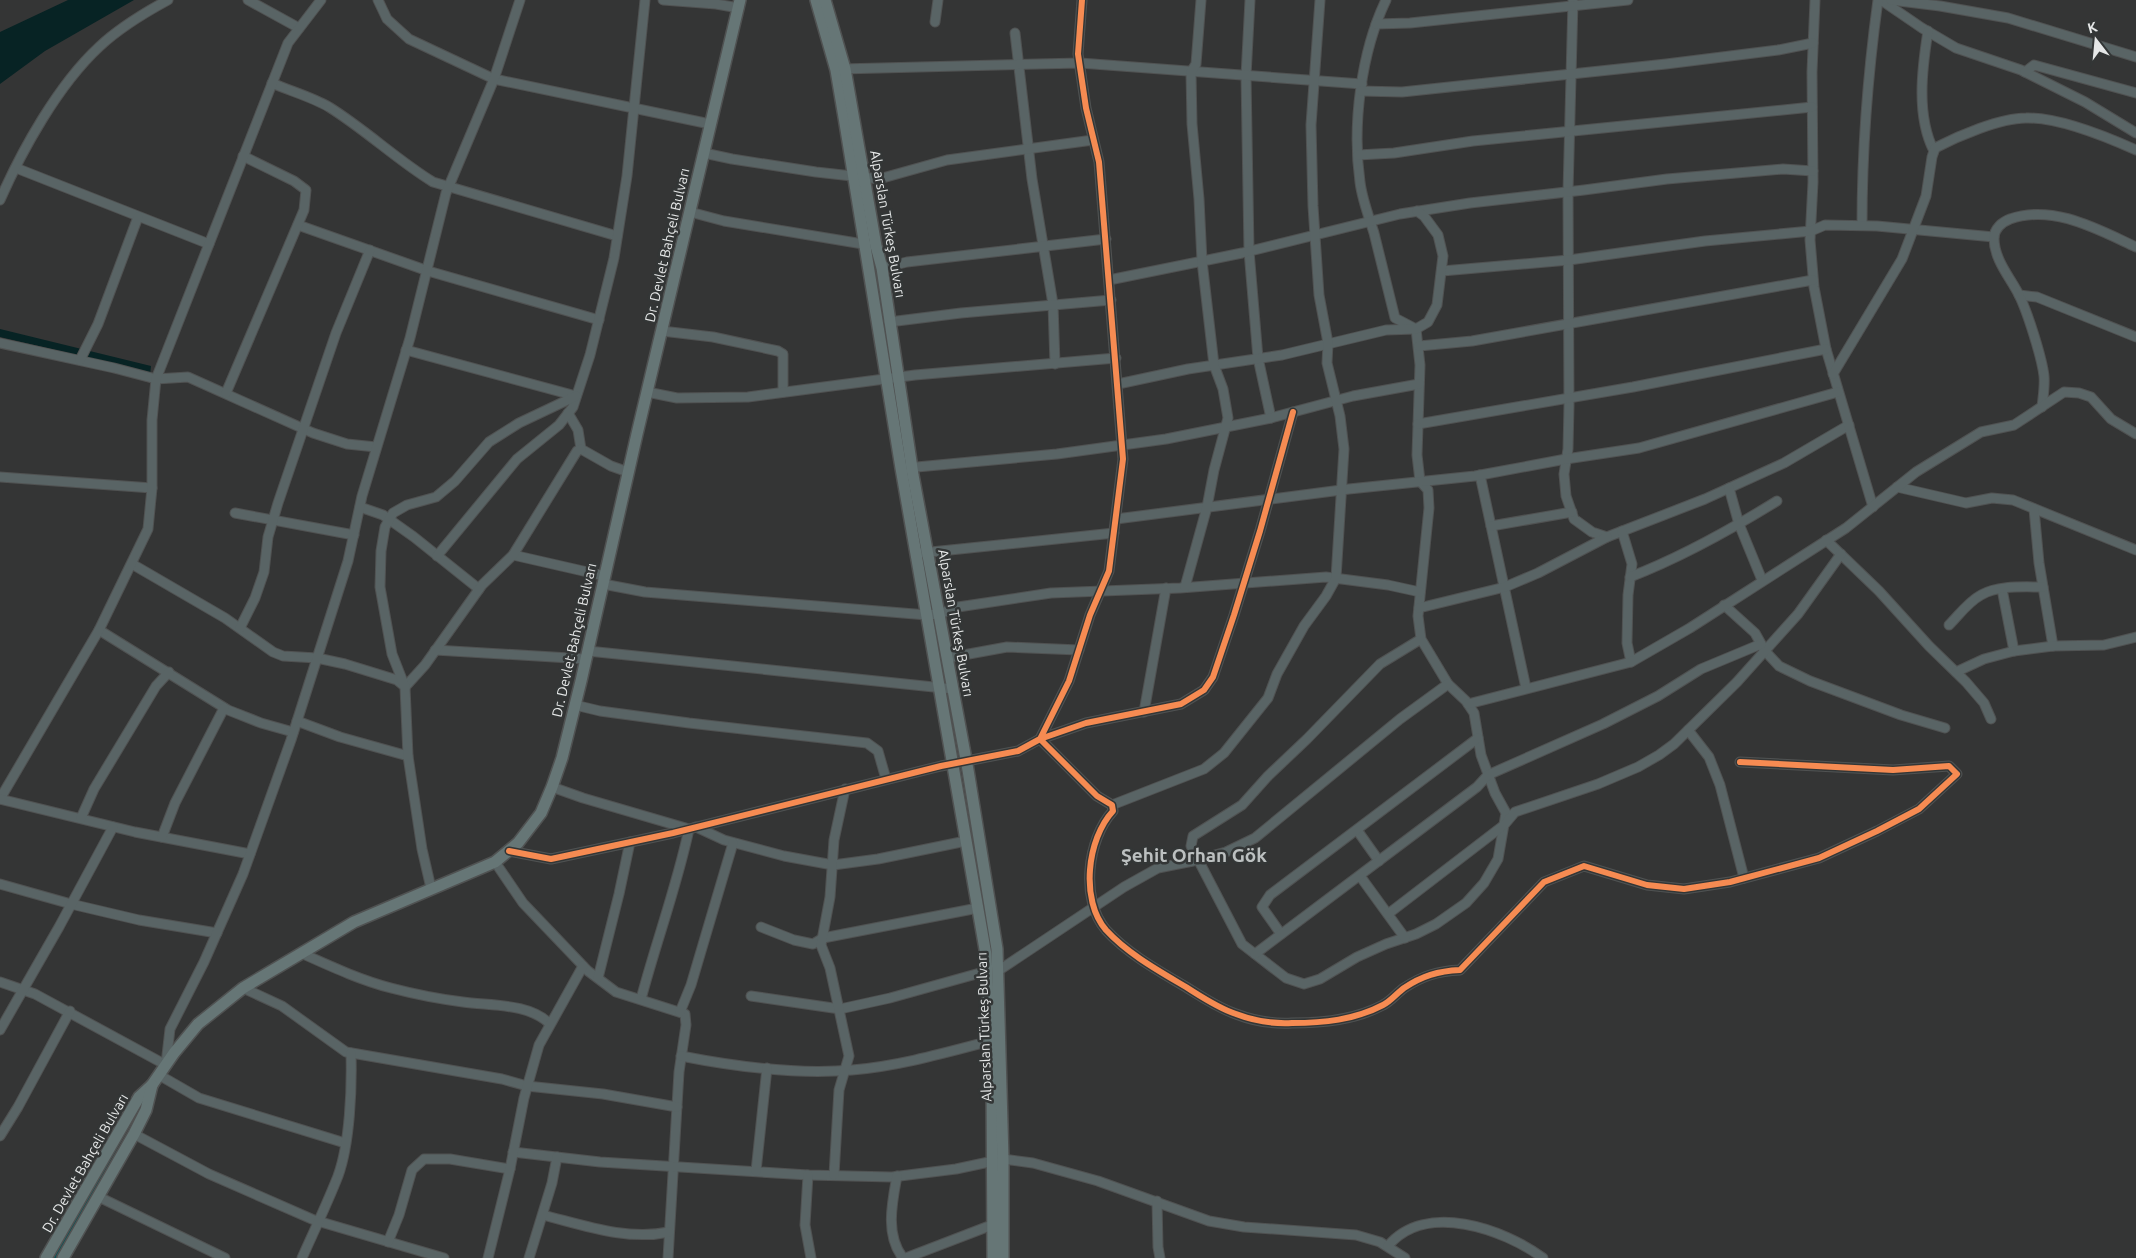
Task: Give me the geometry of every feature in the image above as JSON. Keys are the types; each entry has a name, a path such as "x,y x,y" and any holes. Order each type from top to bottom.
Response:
{"main road":[{"name":"Alparslan Türkeş Bulvarı","path":"816,0 840,70"},
{"name":"Alparslan Türkeş Bulvarı","path":"825,0 860,176 907,468 916,553 978,908 992,971 998,1223 1001,1258"},
{"name":"Dr. Devlet Bahçeli Bulvarı","path":"46,1258 135,1104 156,1080 198,1024 243,988 354,922 495,862 528,832 541,813 552,788 575,704 710,124 740,4"},
{"name":"Alparslan Türkeş Bulvarı","path":"871,245 882,268 889,322 892,379"},
{"name":"Alparslan Türkeş Bulvarı","path":"907,468 928,552 966,761 997,949 992,971"},
{"name":"Dr. Devlet Bahçeli Bulvarı","path":"62,1258 134,1134 146,1110 156,1080"}],"street":[{"path":"0,200 16,168 64,86 83,63 116,33 168,0"},
{"path":"248,0 299,28"},
{"path":"250,854 113,827 0,799 100,630 148,529 152,488 152,420 156,379 288,43 321,0"},
{"path":"378,0 387,19 409,39 494,79 710,124"},
{"path":"0,982 70,1012 166,1065 170,1029 217,933 250,854 297,721 348,561 376,447 406,350 449,186 494,79 520,0"},
{"path":"437,556 517,460 558,425 572,407 590,356 617,236 627,176 642,45 645,0"},
{"path":"663,0 740,4"},
{"path":"935,22 938,0"},
{"path":"1040,739 1069,681 1090,615 1110,571 1123,459 1099,162 1086,108 1078,54 1082,0"},
{"path":"1185,587 1207,507 1224,427 1228,418 1223,389 1214,365 1202,262 1199,199 1192,124 1191,72 1196,64 1201,0"},
{"path":"1250,0 1246,76 1249,251 1258,358 1271,418"},
{"path":"1112,805 1204,769 1224,753 1268,698 1277,674 1304,626 1326,596 1336,578 1344,449 1336,400 1327,363 1328,343 1319,295 1313,206 1311,124 1320,0"},
{"path":"1386,0 1376,24 1364,67 1361,88 1358,155 1360,183 1394,318 1416,329"},
{"path":"1376,24 1410,23 1573,3 1628,0"},
{"path":"1815,0 1811,231 1813,280 1826,349 1873,507"},
{"path":"1862,225 1870,78 1879,0 1956,48 2025,72 2085,102 2136,133"},
{"path":"1891,0 1950,7 2008,18 2136,58"},
{"path":"1573,3 1568,192 1569,398 1564,474 1566,496 1574,519 1592,532 1607,537"},
{"path":"1928,31 1922,68 1924,125 1934,151"},
{"path":"1015,33 1032,179 1045,246 1046,267 1053,304 1055,364"},
{"path":"840,70 1080,63 1315,80 1361,88 1402,92 1760,52 1813,43"},
{"path":"2025,72 2034,65 2136,93"},
{"path":"272,83 328,106 380,143 408,167 433,182 617,236"},
{"path":"1358,155 1394,153 1473,141 1812,107"},
{"path":"1833,374 1902,259 1926,196 1935,148 1953,138 1992,125 2025,118 2056,121 2136,150"},
{"path":"704,153 732,159 879,179 947,160 1093,140"},
{"path":"226,393 304,210 306,190 294,181 243,156"},
{"path":"16,168 209,244"},
{"path":"1110,280 1202,262 1417,211 1667,179 1783,169 1813,171"},
{"path":"1118,384 1258,358 1386,330 1416,329 1428,322 1437,305 1443,256 1438,235 1424,216 1417,211"},
{"path":"690,212 724,221 871,245"},
{"path":"2042,407 2044,377 2038,349 2019,295 1999,260 1994,237 1996,229 2003,221 2022,215 2044,214 2096,229 2136,247"},
{"path":"80,360 98,324 138,217"},
{"path":"298,225 428,271 598,320"},
{"path":"1442,271 1569,260 1705,241 1811,231 1825,225 1862,225 1994,237"},
{"path":"882,268 907,262 1106,239"},
{"path":"240,628 255,598 264,572 268,537 336,333 370,250"},
{"path":"1419,346 1472,341 1813,280"},
{"path":"2019,295 2037,297 2136,337"},
{"path":"889,322 1053,304 1111,300"},
{"path":"1416,329 1419,346 1420,384 1417,455 1420,481 1428,490 1429,508 1419,608 1421,639 1448,684 1468,704 1474,713 1481,755 1506,813 1498,859 1484,883 1466,903 1436,924 1372,950 1320,978 1304,984 1286,978 1242,944 1190,846 1193,836 1242,806 1268,776 1380,664 1421,639"},
{"path":"662,331 713,337 778,351 782,354 783,392"},
{"path":"0,343 156,379 188,376 304,429 347,444 376,447"},
{"path":"1418,424 1690,377 1826,349"},
{"path":"406,350 576,396"},
{"path":"647,392 677,398 748,397 892,379 1116,358"},
{"path":"907,468 1122,446 1271,418 1336,400 1420,384"},
{"path":"1116,519 1340,490 1480,475 1639,448 1838,392"},
{"path":"1468,704 1631,662 1690,628 1762,580 1846,528 1916,472 1981,432 2014,425 2064,392 2079,393 2092,397 2111,419 2136,434"},
{"path":"431,888 422,849 408,756 405,687 392,654 380,587 381,551 388,519 393,513 407,505 436,497 455,481 489,442 519,424 576,396"},
{"path":"509,851 551,859 630,842 953,763 1018,751 1040,739 1086,723 1181,704 1204,690 1213,678 1268,500 1292,412"},
{"path":"405,687 425,664 479,589 513,555 581,449 578,430 568,414"},
{"path":"1419,608 1505,587 1538,573 1607,537 1729,488 1784,463 1849,425"},
{"path":"581,449 611,466 628,472"},
{"path":"1480,475 1526,688"},
{"path":"0,477 152,488"},
{"path":"1897,487 1966,503 1992,498 2013,500 2136,550"},
{"path":"1729,488 1739,524 1762,580"},
{"path":"1630,577 1667,563 1777,501"},
{"path":"360,507 388,519 479,589"},
{"path":"2034,509 2052,646"},
{"path":"235,512 354,534"},
{"path":"1491,526 1572,512"},
{"path":"1622,531 1632,564 1628,595 1628,643 1631,662"},
{"path":"916,553 1114,533"},
{"path":"1826,540 1879,591 1929,646 1956,672 1984,703 1991,719"},
{"path":"1388,914 1504,825 1515,812 1598,784 1659,756 1738,682 1763,648 1798,614 1841,554"},
{"path":"513,555 644,592 927,614 939,614 958,607 1052,593 1185,587 1326,577 1388,584 1420,592"},
{"path":"132,564 240,628 273,652 283,656 317,658 345,664 397,680 405,687"},
{"path":"1949,625 1970,603 1982,594 2002,589 2043,587"},
{"path":"1144,712 1166,588"},
{"path":"2002,589 2014,651"},
{"path":"1724,605 1755,633 1763,648 1780,666 1810,681 1945,728"},
{"path":"100,630 224,708 261,723 293,732"},
{"path":"1956,672 1984,659 2014,651 2052,646 2104,645 2136,637"},
{"path":"947,658 1007,647 1079,650"},
{"path":"1255,954 1477,787 1488,775 1603,724 1658,696 1701,668 1763,648"},
{"path":"435,650 587,655 953,689"},
{"path":"80,818 94,789 156,686 169,672"},
{"path":"751,996 815,1007 840,1009 992,971 1124,887 1158,868 1226,852 1255,838 1400,719 1448,684"},
{"path":"575,704 600,710 689,723 867,743 878,751 886,779"},
{"path":"162,837 175,803 224,708"},
{"path":"297,721 340,737 408,756"},
{"path":"1688,730 1709,757 1720,784 1744,878"},
{"path":"1281,934 1262,907 1270,895 1478,738"},
{"path":"1040,739 1097,796 1112,805 1113,811 1103,822 1091,856 1093,908 1106,930 1133,953 1210,1002 1235,1014 1267,1022 1291,1023 1335,1021 1365,1014 1385,1004 1422,976 1442,971 1460,970 1544,882 1584,866 1647,885 1684,889 1744,878 1819,858 1877,831 1918,809 1957,774 1949,766 1893,770 1740,762"},
{"path":"552,788 692,828 733,843 784,856 832,865 878,859 966,841"},
{"path":"834,1175 839,1090 850,1056 830,968 821,945 830,897 834,840 845,789"},
{"path":"0,1030 113,827"},
{"path":"641,999 692,828"},
{"path":"1357,830 1379,861"},
{"path":"598,978 630,842"},
{"path":"680,1012 691,985 733,843"},
{"path":"495,862 523,903 583,966 616,992 685,1014 686,1025 681,1056 677,1107 675,1166 668,1258"},
{"path":"1360,876 1404,938"},
{"path":"1,885 139,920 217,933"},
{"path":"761,928 794,940 813,944 822,938 978,908"},
{"path":"301,953 326,965 390,988 461,1002 514,1008 543,1017 550,1024"},
{"path":"488,1258 528,1086 540,1045 583,966"},
{"path":"243,988 282,1006 339,1047 351,1053 502,1079 528,1086 603,1094 677,1107"},
{"path":"0,1136 70,1012"},
{"path":"681,1056 709,1062 793,1071 844,1070 905,1063 995,1039"},
{"path":"302,1258 338,1174 345,1143 352,1079 351,1053"},
{"path":"756,1171 767,1068"},
{"path":"156,1080 200,1098 345,1143"},
{"path":"134,1134 209,1174 318,1221 444,1258"},
{"path":"513,1152 557,1157 808,1175 897,1176 956,1169 998,1160 1042,1165 1158,1201 1209,1221 1244,1227 1356,1235 1388,1246 1405,1258"},
{"path":"529,1258 543,1215 557,1157"},
{"path":"388,1242 399,1215 412,1170 424,1159 450,1159 510,1169"},
{"path":"808,1175 805,1225 811,1258"},
{"path":"897,1176 892,1204 892,1232 898,1251 905,1258 998,1223"},
{"path":"99,1197 225,1258"},
{"path":"1158,1201 1158,1247 1160,1258"},
{"path":"543,1215 617,1233 654,1235 669,1232"},
{"path":"1388,1246 1398,1236 1408,1230 1429,1223 1452,1222 1512,1239 1543,1258"}],"shaded area":[{"path":"68,0 134,0 45,51 0,84 0,32"},
{"path":"0,329 151,366 150,375 94,359 0,337"},
{"path":"143,1102 56,1258 52,1258"}],"cycle path":[{"path":"509,851 551,859 673,833 941,766 1018,751 1040,739 1069,681 1090,615 1109,571 1123,459 1099,162 1086,108 1078,54 1082,0"},
{"path":"1293,412 1260,531 1234,615 1213,677 1204,690 1181,704 1086,723 1040,739 1097,796 1112,805 1113,811 1097,837 1090,870 1090,887 1092,903 1098,917 1106,930 1124,947 1210,1002 1250,1019 1304,1023 1350,1017 1383,1005 1404,988 1424,977 1460,970 1544,882 1584,866 1647,885 1684,889 1730,882 1819,858 1877,831 1919,809 1957,774 1949,766 1893,770 1740,762"}],"district":[{"name":"Şehit Orhan Gök","path":"1194,855"}]}
